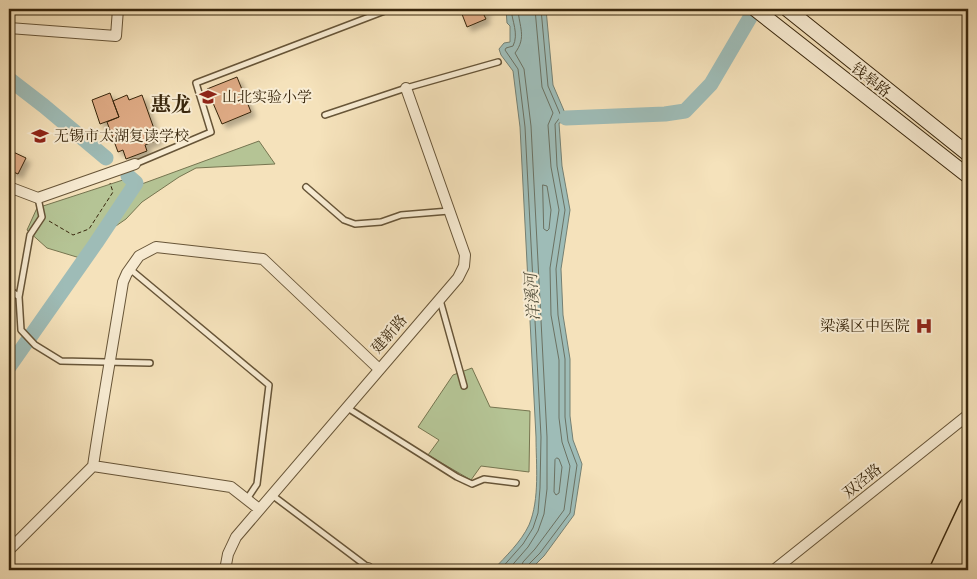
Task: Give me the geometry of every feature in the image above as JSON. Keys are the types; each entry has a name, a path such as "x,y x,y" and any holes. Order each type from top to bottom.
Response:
{"highway":[{"path":"951,570 964,528 968,506"},
{"path":"938,570 964,528"}],"main road":[{"name":"钱皋路","path":"755,9 968,176"},
{"name":"钱皋路","path":"787,9 968,154"}],"street":[{"path":"9,28 116,36 118,9"},
{"name":"建新路","path":"225,570 228,554 236,537 458,278 464,266 465,255 406,88"},
{"path":"9,187 38,198 135,164"},
{"path":"9,550 93,466 123,282 139,256 156,247 263,259 379,369"},
{"name":"双泾路","path":"774,570 968,415"},
{"path":"93,466 231,487 259,509"}],"lane":[{"path":"135,164 210,132 196,83 390,9"},
{"path":"324,115 406,88 498,62"},
{"path":"306,187 344,220 355,224 380,222 401,215 449,211"},
{"path":"38,198 42,217 30,235 19,297 21,330 35,345 61,361 150,363"},
{"path":"130,269 268,385 256,484 247,499"},
{"path":"9,289 19,297"},
{"path":"440,299 464,386"},
{"path":"346,407 457,477 472,484 484,479 516,483"},
{"path":"271,495 369,569"}],"path":[{"path":"42,217 73,235 89,229 112,192 107,174"}],"green space":[{"path":"259,141 275,164 196,168 142,202 126,219 110,230 139,185"},
{"path":"126,179 131,183 80,258 47,248 27,230 37,208"},
{"path":"472,368 490,407 530,411 529,472 481,466 471,480 428,455 439,440 418,427 453,375"}],"water":[{"name":"洋溪河","path":"506,9 546,9 553,85 565,113 565,122 559,123 562,166 570,210 561,269 563,315 570,359 570,416 573,440 582,464 574,515 544,556 530,570 493,570 518,543 529,525 535,504 537,481 520,127 513,71 501,55 499,49 504,43 510,42 510,26 507,23"}],"building":[{"path":"460,9 487,9 488,11 483,13 486,19 467,27"},
{"path":"237,77 251,112 222,124 207,89"},
{"path":"110,93 119,117 100,124 92,100"},
{"path":"127,95 129,100 142,95 158,140 145,145 147,151 126,159 123,150 118,152 107,122 119,117 113,101"},
{"path":"9,150 26,158 18,174 9,170"}],"waterway":[{"path":"566,118 665,114 685,111 711,84 755,9"},
{"path":"9,79 106,158"},
{"path":"9,367 136,183 128,176"}],"place":[{"name":"山北实验小学","path":"208,97"},
{"name":"无锡市太湖复读学校","path":"40,136"},
{"name":"梁溪区中医院","path":"924,326"}],"district":[{"name":"惠龙","path":"171,104"}]}
